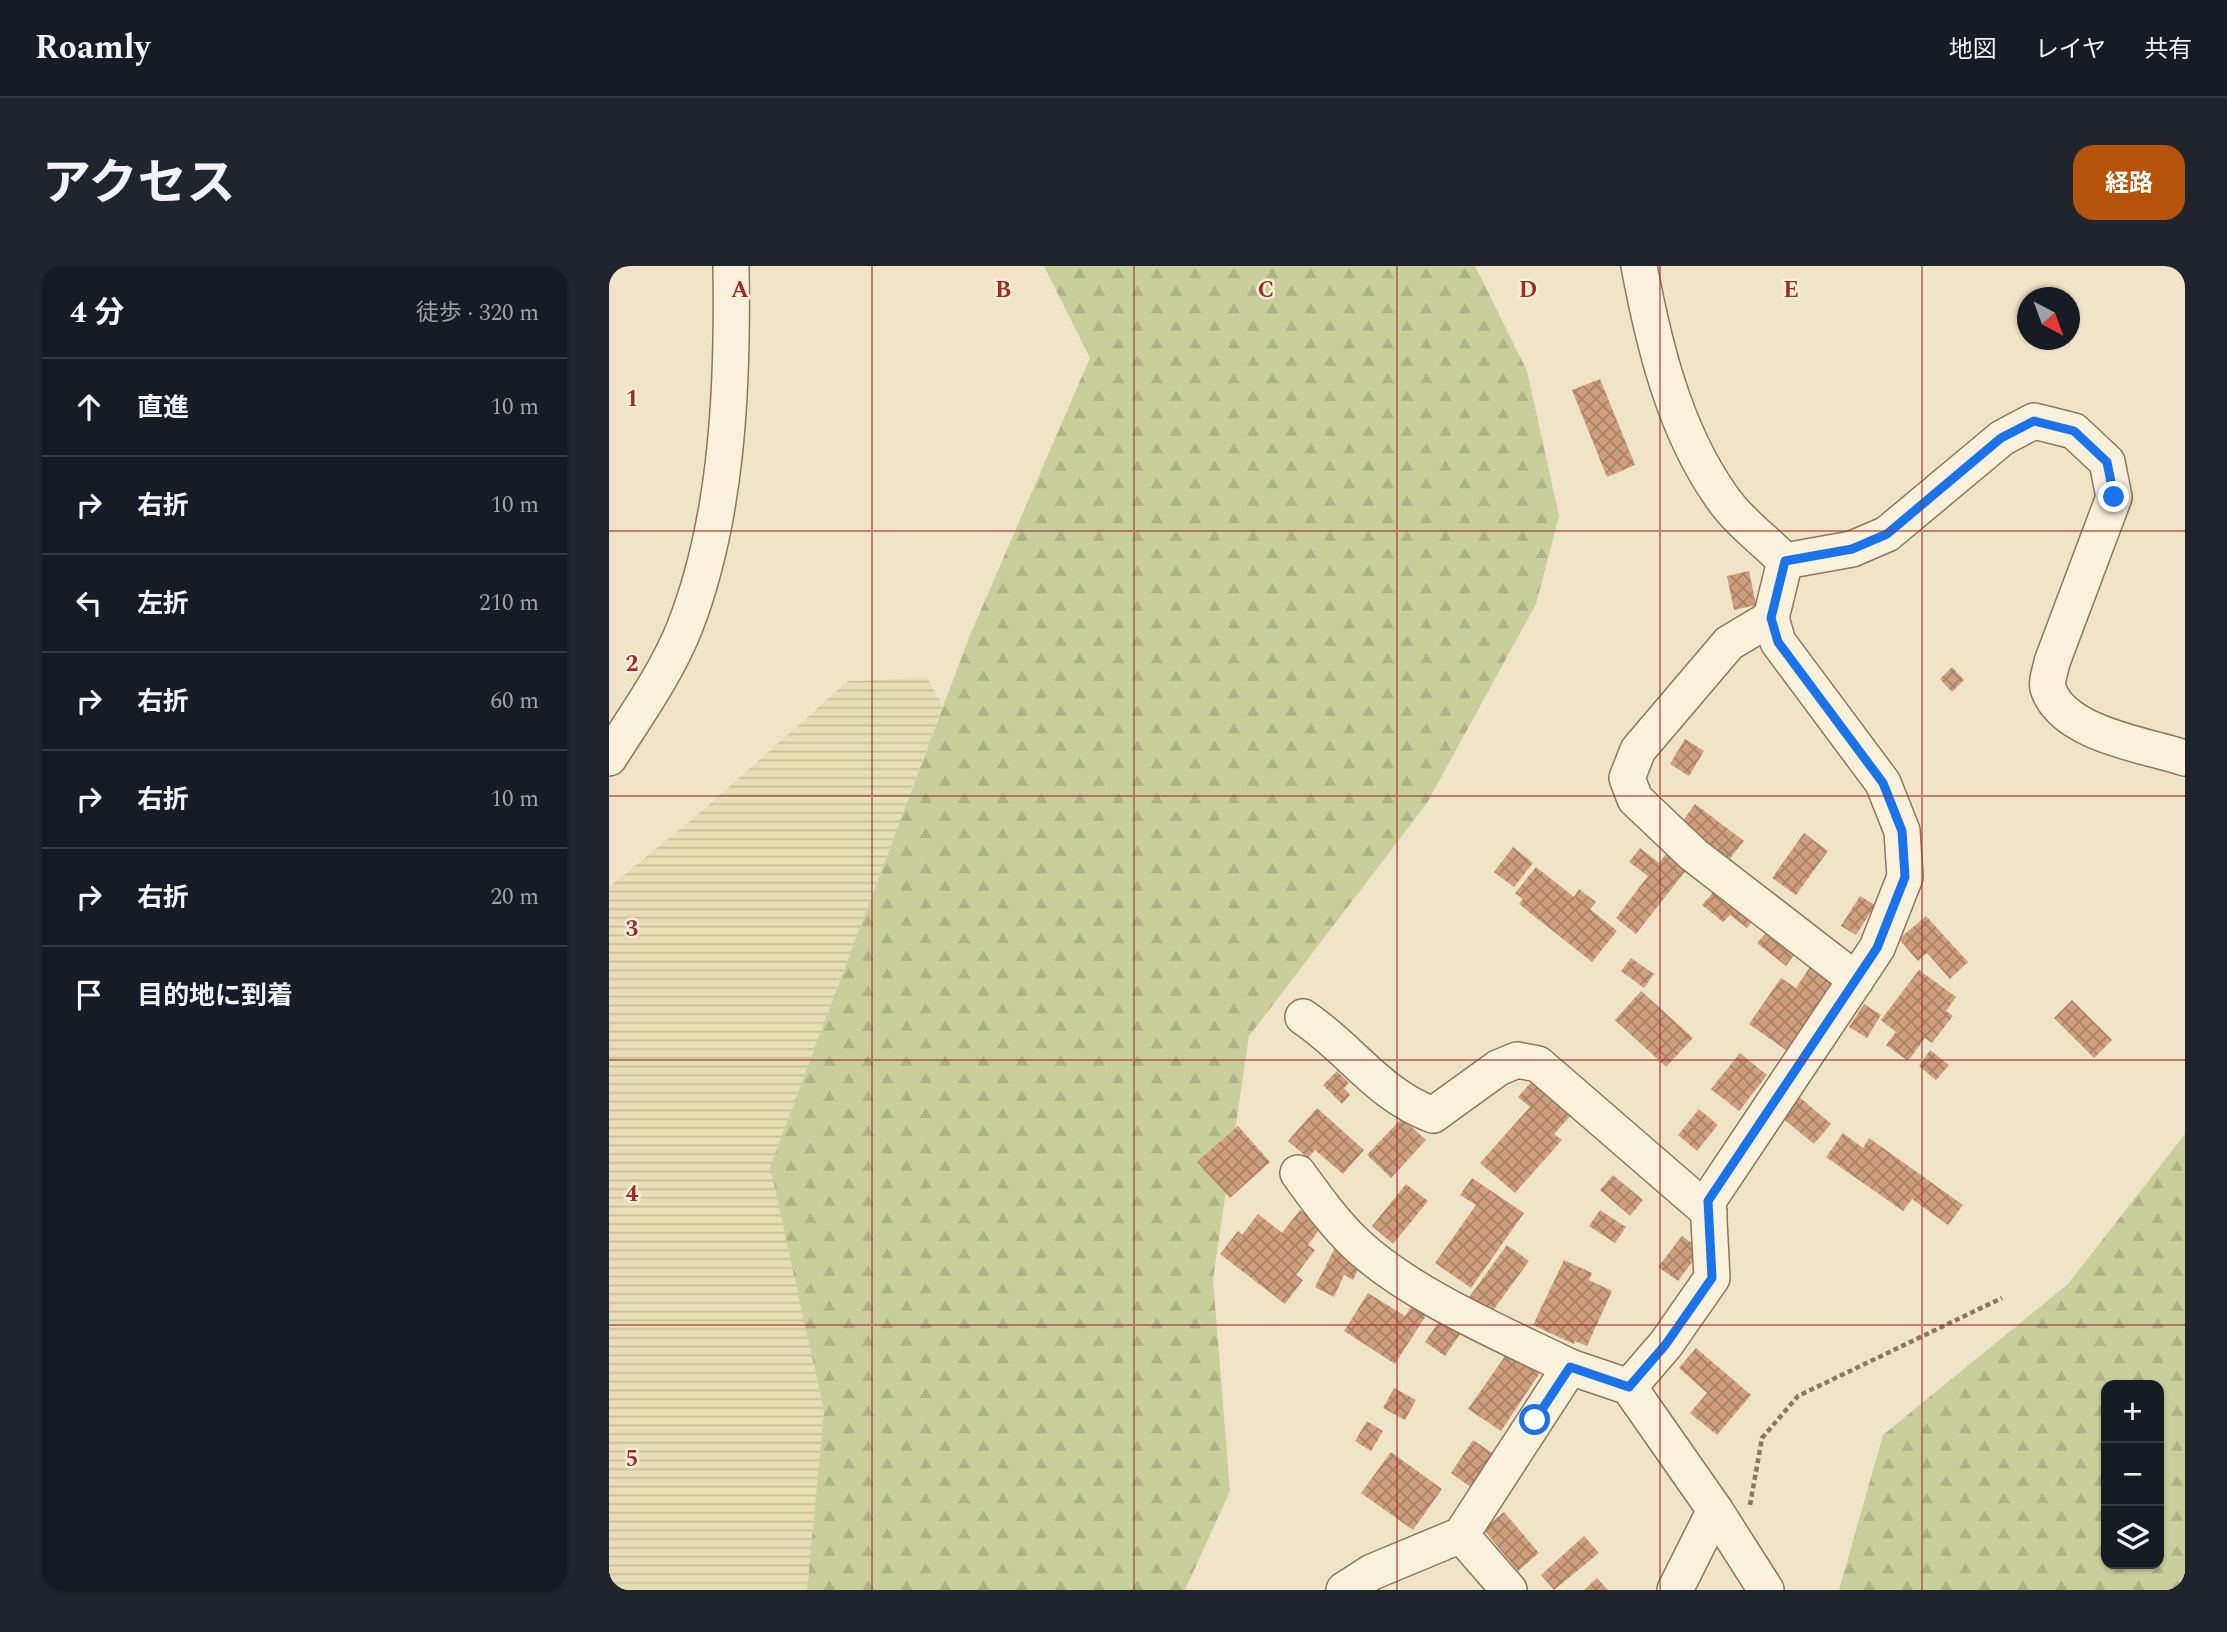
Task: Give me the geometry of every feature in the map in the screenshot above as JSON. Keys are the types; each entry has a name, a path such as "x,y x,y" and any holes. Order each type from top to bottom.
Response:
{"street":[{"path":"609,758 683,631 706,561 724,447 732,329 731,266"},
{"path":"1639,266 1657,351 1684,429 1721,497 1785,561"},
{"path":"1785,561 1852,549 1887,534 2001,438 2034,421 2074,431 2107,462 2114,497 2052,662 2047,686 2061,711 2084,727 2185,758"},
{"path":"1629,1387 1666,1344 1712,1278 1708,1201 1877,948 1905,877 1902,831 1883,783 1778,642 1771,618 1785,561"},
{"path":"1771,618 1729,643 1638,750 1627,778 1635,799 1694,855 1856,980"},
{"path":"1303,1017 1324,1031 1378,1085 1406,1105 1433,1115 1498,1068 1517,1060 1538,1064 1709,1212"},
{"path":"1298,1173 1322,1207 1357,1245 1393,1271 1453,1309 1570,1367 1629,1387 1732,1511 1766,1590"},
{"path":"1344,1590 1372,1572 1461,1535 1570,1367"},
{"path":"1675,1590 1732,1511"},
{"path":"1461,1535 1509,1590"}],"path":[{"path":"1732,1511 1762,1438 1798,1396 2002,1298"}],"shaded area":[{"path":"927,678 943,706 770,1167 824,1411 807,1590 609,1590 609,887 694,818 848,681"}],"green space":[{"path":"1044,266 1475,266 1527,371 1559,516 1536,604 1427,803 1249,1036 1213,1279 1230,1491 1185,1590 807,1590 824,1411 770,1167 970,635 1090,358"},
{"path":"2185,1134 2185,1590 1839,1590 1883,1435 2068,1284"}],"building":[{"path":"1600,379 1635,465 1607,477 1572,390"},
{"path":"1749,571 1756,605 1734,610 1727,576"},
{"path":"1952,667 1964,680 1952,692 1940,679"},
{"path":"1685,739 1704,751 1689,776 1670,764"},
{"path":"1695,804 1744,841 1724,866 1676,830"},
{"path":"1804,833 1828,851 1796,895 1772,878"},
{"path":"1513,847 1533,863 1514,887 1494,872"},
{"path":"1640,848 1659,863 1667,853 1687,869 1636,934 1616,918 1648,876 1629,862"},
{"path":"1536,867 1574,897 1579,889 1596,902 1590,909 1617,931 1592,962 1519,904 1523,899 1515,893"},
{"path":"1717,888 1754,919 1747,928 1730,915 1723,922 1702,905"},
{"path":"1860,896 1875,905 1856,935 1841,926"},
{"path":"1926,916 1968,962 1950,979 1927,953 1918,961 1899,939"},
{"path":"1766,933 1794,955 1786,966 1757,943"},
{"path":"1631,958 1654,974 1644,988 1621,971"},
{"path":"1810,967 1833,983 1786,1050 1749,1024 1781,978 1796,988"},
{"path":"1919,970 1956,997 1946,1011 1953,1016 1932,1043 1925,1038 1908,1061 1886,1045 1896,1032 1881,1020"},
{"path":"1641,991 1693,1038 1666,1067 1615,1020"},
{"path":"2072,1000 2112,1040 2094,1058 2054,1018"},
{"path":"1864,1004 1881,1015 1867,1038 1849,1027"},
{"path":"1930,1050 1949,1065 1936,1080 1919,1066"},
{"path":"1740,1053 1767,1075 1739,1111 1711,1089"},
{"path":"1337,1071 1349,1083 1344,1088 1350,1095 1342,1104 1323,1085"},
{"path":"1534,1079 1573,1113 1554,1134 1562,1140 1515,1193 1480,1163 1530,1107 1518,1097"},
{"path":"1797,1095 1831,1124 1814,1144 1780,1116"},
{"path":"1317,1108 1364,1150 1343,1174 1315,1150 1308,1158 1288,1141"},
{"path":"1699,1109 1718,1125 1697,1151 1678,1135"},
{"path":"1402,1118 1426,1140 1391,1178 1367,1155"},
{"path":"1238,1126 1270,1162 1230,1198 1197,1162"},
{"path":"1843,1133 1863,1148 1869,1138 1963,1205 1948,1225 1912,1199 1903,1211 1826,1157"},
{"path":"1613,1175 1643,1200 1630,1216 1600,1190"},
{"path":"1472,1178 1524,1213 1471,1288 1435,1263 1476,1205 1460,1195"},
{"path":"1406,1184 1428,1201 1393,1244 1372,1226"},
{"path":"1300,1210 1322,1226 1308,1245 1315,1250 1296,1275 1303,1280 1285,1304 1220,1254 1238,1231 1242,1235 1258,1214 1282,1233"},
{"path":"1600,1210 1626,1227 1615,1243 1589,1226"},
{"path":"1682,1236 1701,1250 1678,1281 1658,1267"},
{"path":"1337,1244 1364,1258 1353,1280 1344,1275 1334,1297 1315,1287"},
{"path":"1507,1245 1529,1261 1489,1316 1467,1300"},
{"path":"1564,1260 1592,1273 1589,1280 1612,1291 1587,1346 1575,1341 1574,1344 1533,1325"},
{"path":"1368,1293 1405,1316 1416,1300 1430,1309 1395,1364 1344,1331"},
{"path":"1445,1313 1465,1327 1445,1356 1425,1342"},
{"path":"1696,1348 1751,1395 1717,1435 1690,1413 1707,1393 1679,1368"},
{"path":"1510,1349 1541,1371 1501,1431 1468,1409"},
{"path":"1394,1388 1416,1400 1405,1420 1383,1408"},
{"path":"1367,1421 1383,1431 1371,1451 1355,1441"},
{"path":"1473,1440 1495,1455 1472,1488 1451,1473"},
{"path":"1391,1452 1442,1489 1413,1530 1361,1493"},
{"path":"1504,1512 1539,1553 1518,1571 1483,1529"},
{"path":"1584,1536 1599,1553 1554,1590 1541,1575"},
{"path":"1597,1578 1608,1590 1584,1590"}],"route":[{"path":"1535,1420 1570,1367 1629,1387 1666,1344 1712,1278 1708,1201 1877,948 1905,877 1902,831 1883,783 1778,642 1771,618 1785,561 1852,549 1887,534 2001,438 2034,421 2074,431 2107,462 2114,497"}]}
